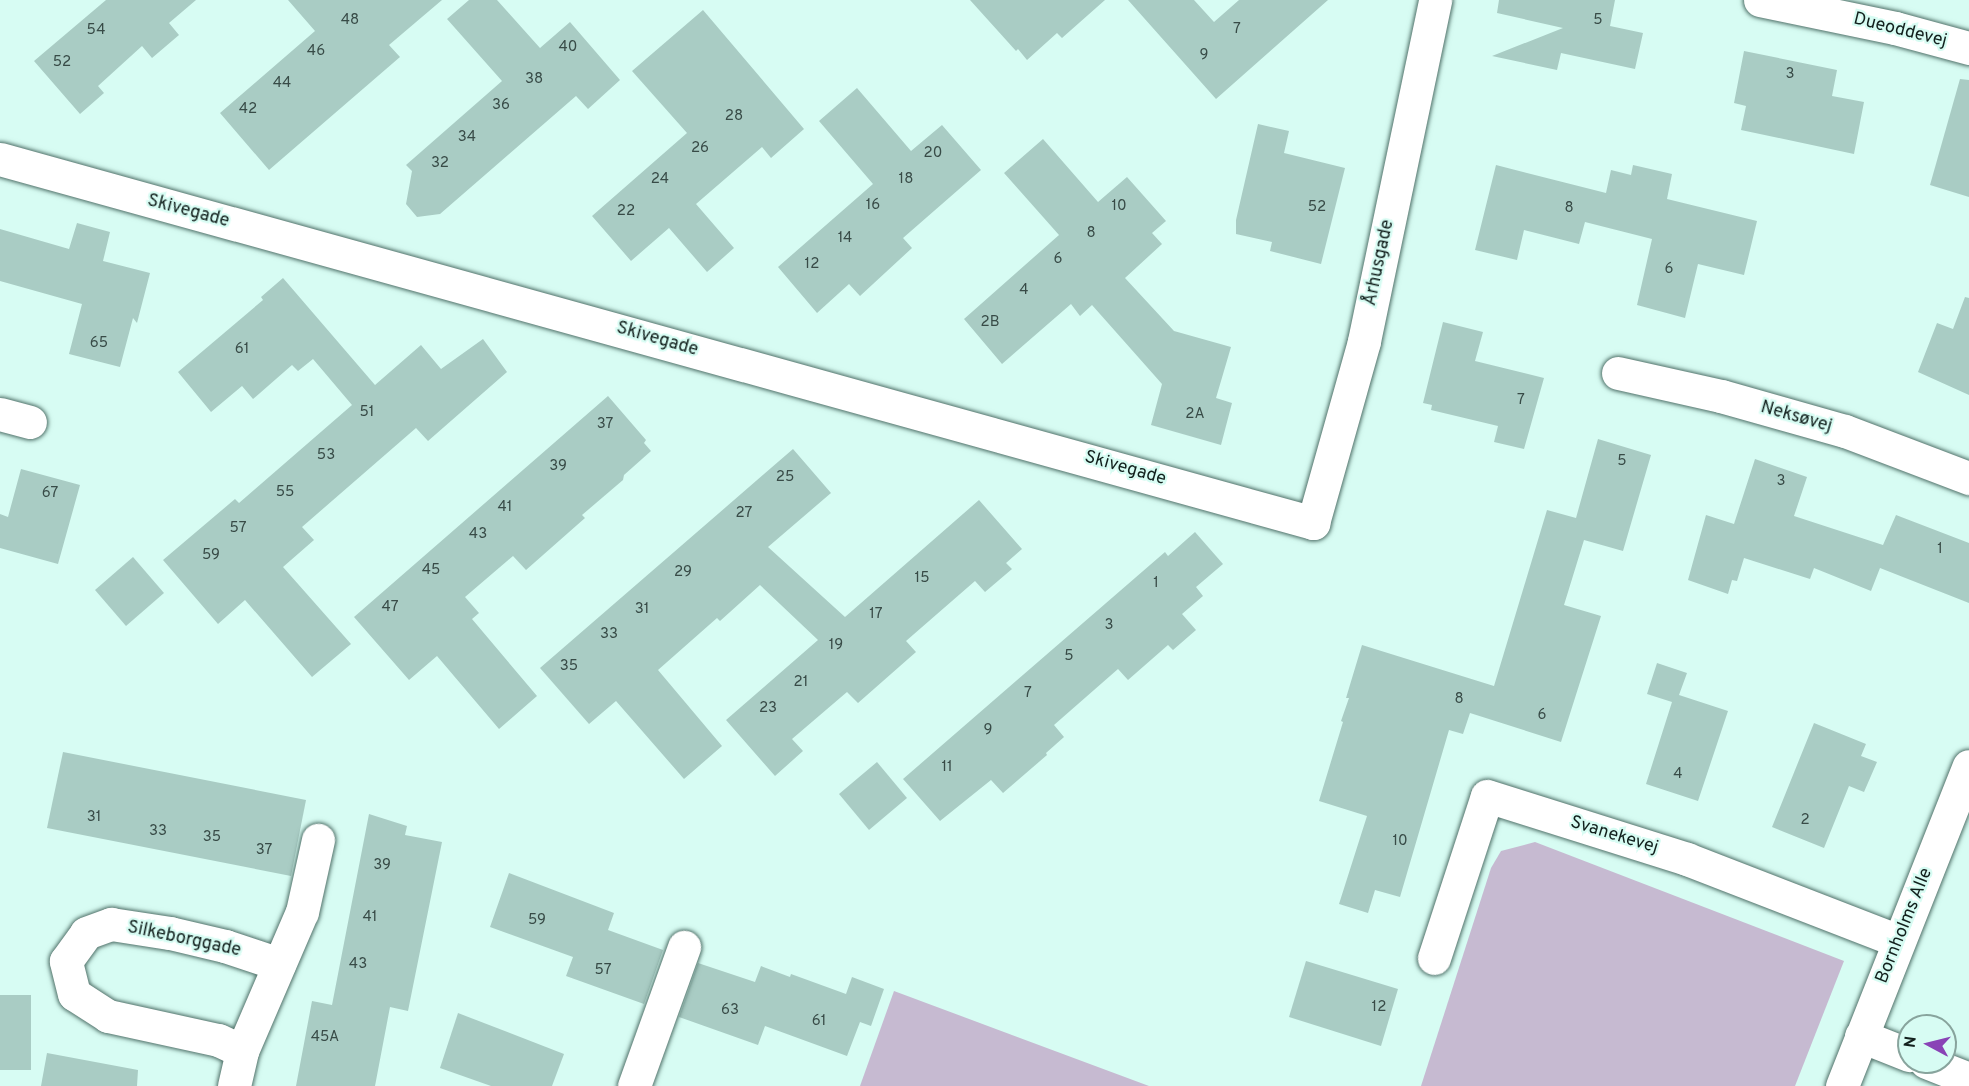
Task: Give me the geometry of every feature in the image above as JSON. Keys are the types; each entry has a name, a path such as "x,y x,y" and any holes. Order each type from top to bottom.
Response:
{"street":[{"name":"Århusgade","path":"1313,523 1364,341 1435,0"},
{"name":"Dueoddevej","path":"1760,0 1895,28 1969,48"},
{"name":"Skivegade","path":"0,159 1313,523"},
{"name":"Neksøvej","path":"1618,373 1720,396 1845,431 1969,478"},
{"name":"Bornholms Alle","path":"1842,1086 1969,766"},
{"name":"Svanekevej","path":"1434,958 1487,796 1687,859 1898,941"},
{"path":"234,1086 242,1051 302,912 318,840"},
{"name":"Silkeborggade","path":"242,1051 218,1040 108,1016 74,994 66,961 86,933 111,924 170,933 225,946 279,964"},
{"path":"634,1086 684,946"},
{"path":"1861,1036 1897,1050"}],"shaded area":[{"path":"1535,842 1844,961 1795,1086 1421,1086 1491,868 1501,851"},
{"path":"894,991 1149,1086 860,1086"}],"building":[{"path":"106,0 196,0 169,23 179,35 152,58 142,46 98,86 104,93 80,114 34,61"},
{"path":"288,0 442,0 389,45 400,57 269,170 220,113 315,31"},
{"path":"469,0 497,0 540,48 570,22 620,80 588,109 576,96 440,214 417,217 406,204 412,171 406,165 502,81 447,19"},
{"path":"970,0 1105,0 1062,38 1057,33 1027,60"},
{"path":"1128,0 1194,0 1214,22 1239,0 1328,0 1216,99"},
{"path":"1499,0 1615,0 1610,26 1643,33 1635,69 1561,53 1557,70 1492,56 1563,28 1497,13"},
{"path":"703,10 804,129 771,158 762,147 696,204 734,248 707,272 669,228 631,261 592,216 687,133 632,71"},
{"path":"1744,51 1837,70 1832,96 1864,102 1854,154 1741,130 1746,106 1734,103"},
{"path":"1960,79 1969,80 1969,197 1930,185"},
{"path":"857,88 911,151 942,125 981,170 903,238 912,248 860,296 849,284 817,313 778,267 873,184 819,121"},
{"path":"1258,124 1289,131 1284,153 1345,168 1321,264 1270,251 1272,242 1236,234 1236,220"},
{"path":"1043,139 1098,202 1127,177 1166,221 1152,233 1162,244 1125,278 1174,331 1231,347 1216,398 1232,403 1221,445 1151,425 1162,384 1092,305 1080,316 1071,304 1002,364 964,319 1059,235 1004,173"},
{"path":"1496,165 1606,193 1611,170 1631,175 1633,165 1672,174 1667,199 1757,221 1744,275 1698,264 1685,318 1637,305 1652,239 1585,222 1579,244 1524,230 1517,260 1475,250"},
{"path":"77,223 110,232 103,261 150,273 137,323 133,318 120,367 69,354 82,304 0,281 0,229 69,249"},
{"path":"283,278 375,385 421,345 441,369 483,339 507,372 428,441 416,428 302,527 314,540 283,567 351,644 312,677 245,600 218,624 163,560 235,499 239,503 352,405 313,359 298,371 292,365 253,399 242,386 211,412 178,372 263,300 261,297"},
{"path":"1965,297 1969,298 1969,395 1918,372 1937,323 1953,329"},
{"path":"1443,322 1483,332 1475,361 1544,378 1524,449 1494,442 1498,426 1431,410 1432,405 1423,403"},
{"path":"608,396 646,440 644,443 651,451 624,475 623,480 582,515 585,518 526,570 513,556 465,597 479,613 472,619 537,696 499,729 437,656 409,680 354,617"},
{"path":"1598,439 1651,455 1623,551 1584,540 1564,605 1601,616 1561,742 1470,713 1463,734 1449,730 1400,897 1375,890 1368,913 1339,904 1367,816 1319,801 1343,722 1341,721 1349,698 1346,698 1362,645 1494,686 1547,510 1576,518"},
{"path":"793,449 831,493 768,547 845,617 979,500 1022,549 1006,563 1012,569 985,592 975,581 906,641 916,652 858,703 847,692 792,739 803,751 775,776 726,720 818,640 760,585 720,621 717,618 658,670 722,746 684,779 616,701 589,724 540,668"},
{"path":"1755,459 1807,477 1794,516 1883,545 1896,515 1969,543 1969,603 1880,568 1871,591 1814,568 1810,579 1744,558 1737,581 1732,580 1728,594 1688,580 1706,515 1734,524"},
{"path":"21,469 80,485 58,564 0,548 0,514 8,517"},
{"path":"1195,532 1223,564 1196,587 1203,596 1182,614 1196,630 1173,650 1168,645 1128,680 1118,669 1054,725 1064,737 1003,793 991,780 940,821 903,779 1165,552 1168,556"},
{"path":"133,557 164,593 126,626 95,590"},
{"path":"1657,663 1687,673 1679,695 1728,711 1698,801 1646,784 1672,702 1647,694"},
{"path":"1814,723 1866,744 1861,756 1877,762 1864,792 1849,786 1824,848 1772,827"},
{"path":"63,752 306,800 291,876 47,828"},
{"path":"877,762 907,798 869,830 839,794"},
{"path":"369,814 407,826 405,835 442,842 408,1011 390,1007 375,1086 296,1086 312,1001 332,1005"},
{"path":"509,873 614,913 608,930 663,950 644,1004 566,976 573,957 490,927"},
{"path":"1306,961 1398,989 1381,1046 1289,1017"},
{"path":"698,963 755,982 761,966 846,994 852,977 884,989 871,1026 860,1022 847,1056 765,1026 758,1045 679,1017"},
{"path":"0,995 31,995 31,1070 0,1070"},
{"path":"458,1013 564,1054 552,1086 491,1086 440,1068"},
{"path":"47,1053 138,1070 137,1086 41,1086"}]}
